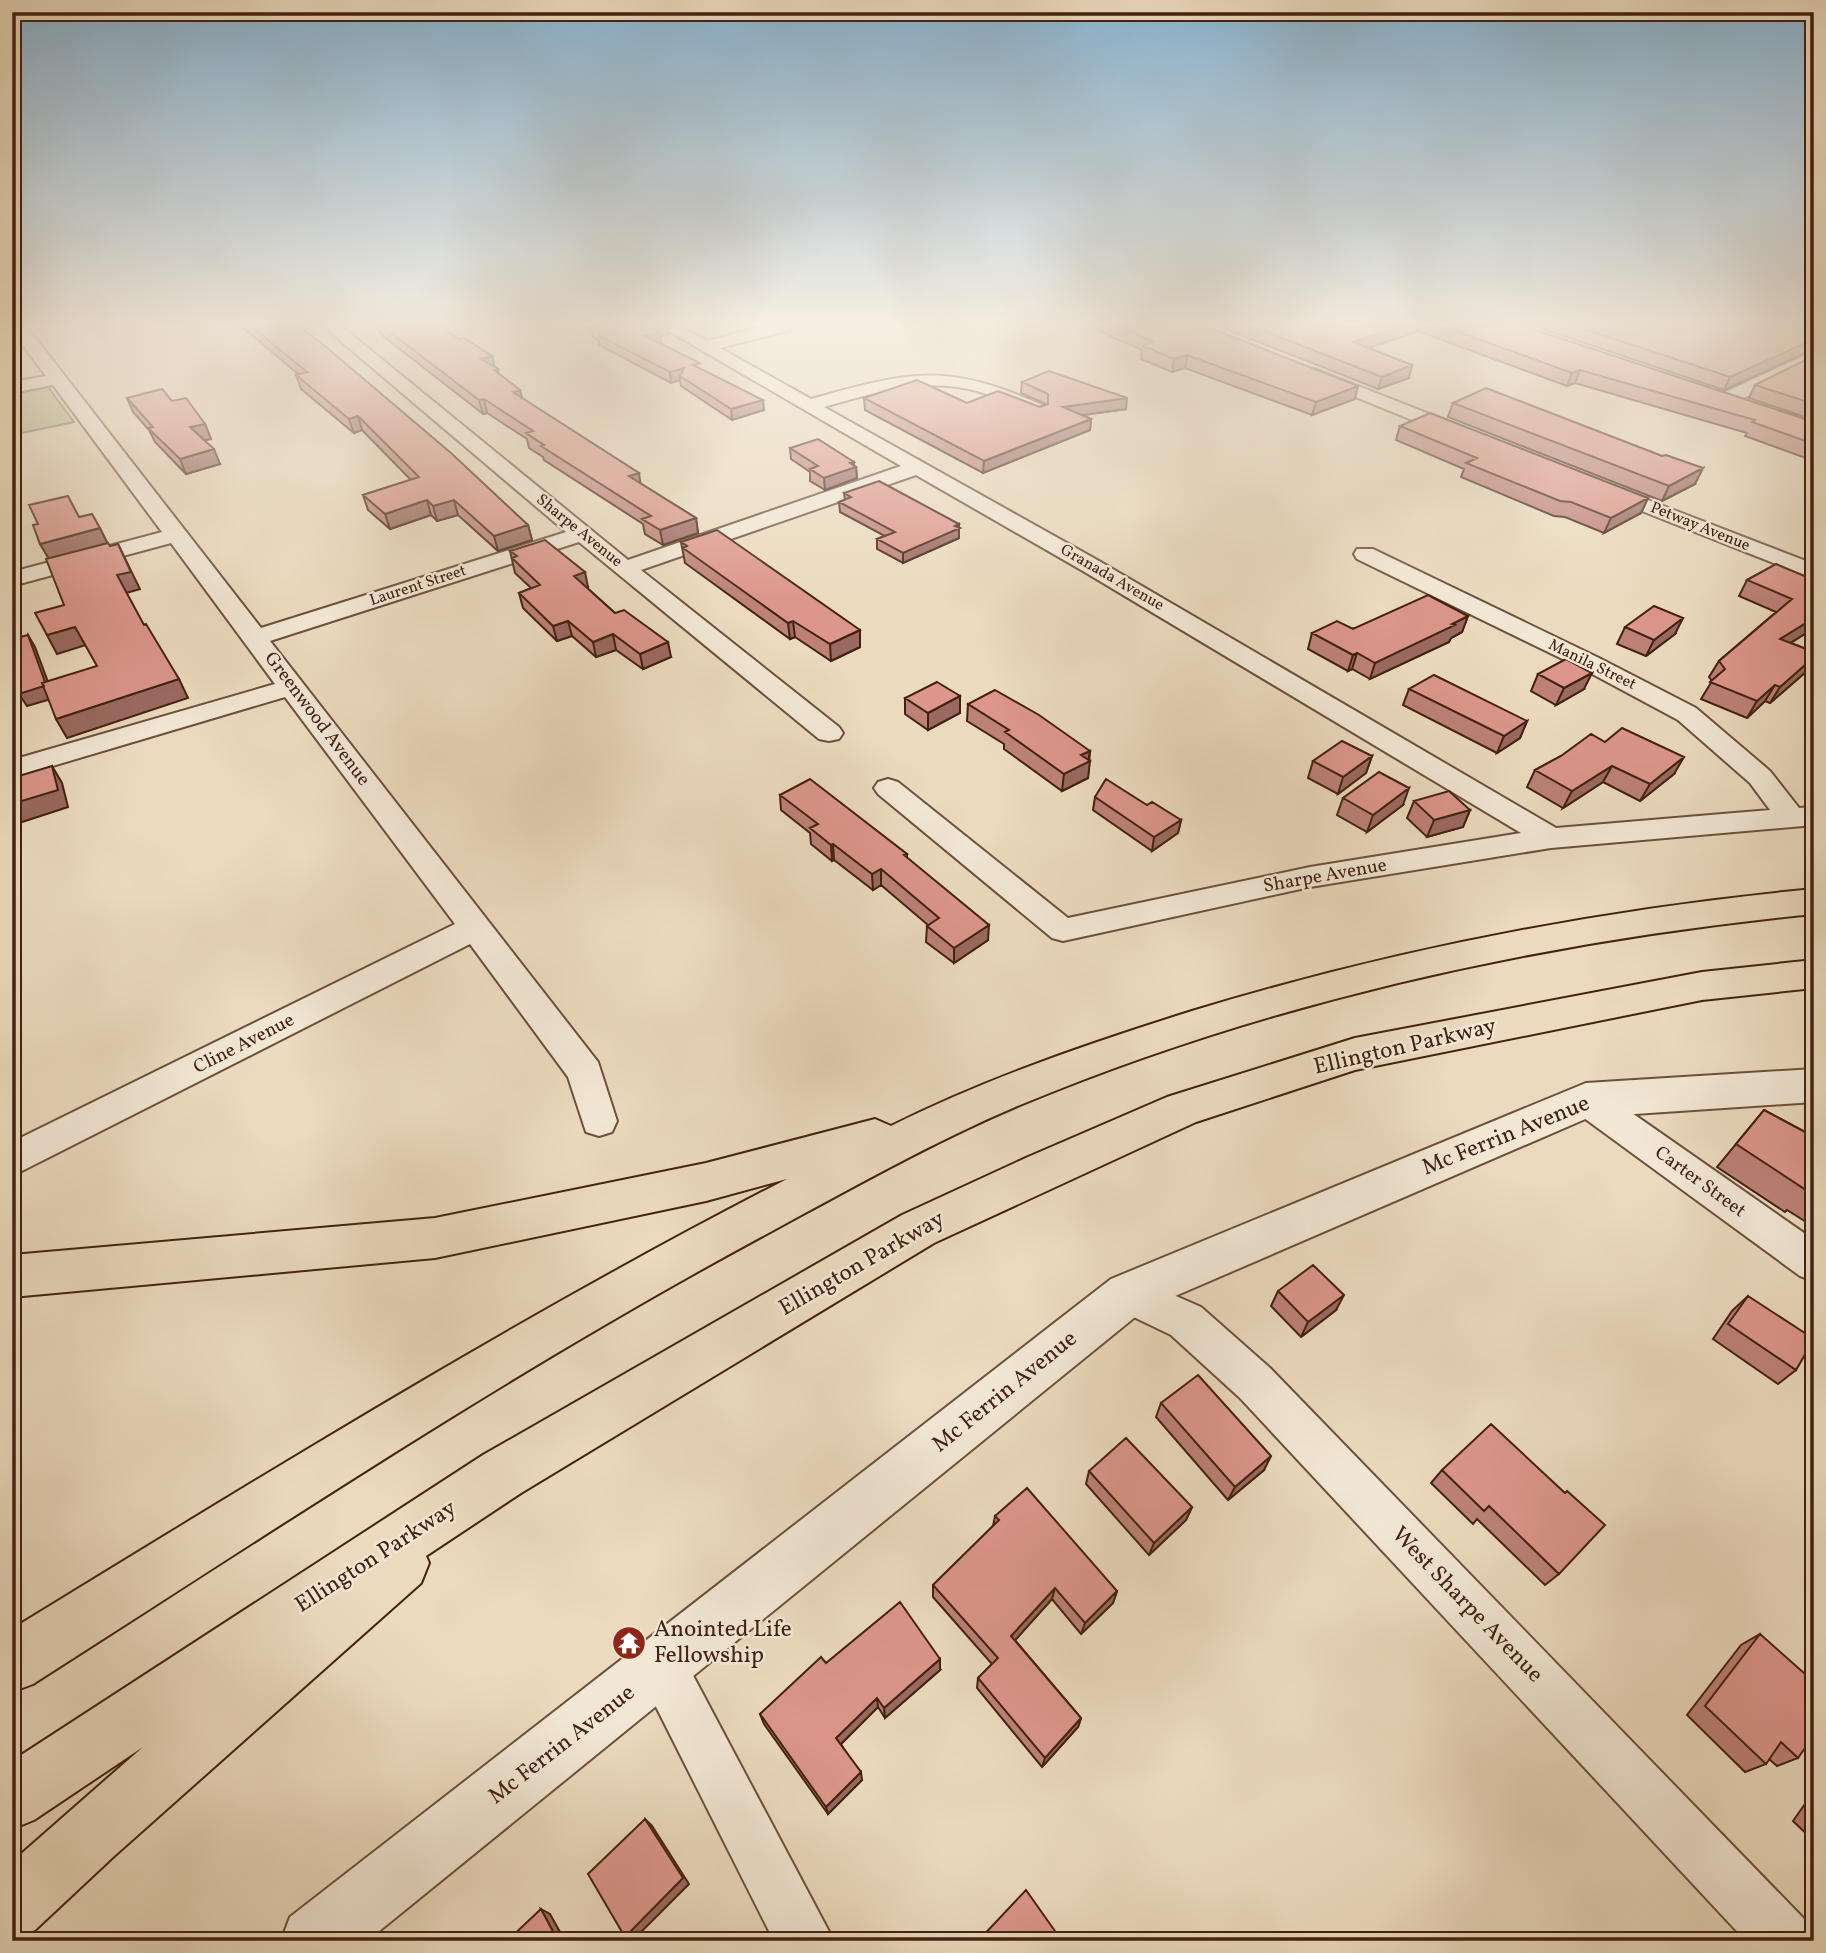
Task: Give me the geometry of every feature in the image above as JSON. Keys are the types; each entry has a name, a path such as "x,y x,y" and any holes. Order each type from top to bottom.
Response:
{"highway":[{"path":"12,1663 444,1394 678,1256 948,1118 1094,1059 1272,1000 1382,971 1487,947 1649,919 1814,901"},
{"name":"Ellington Parkway","path":"12,1798 502,1474 918,1228 1182,1109 1355,1054 1702,986 1814,974"},
{"path":"12,1276 435,1238 706,1182 948,1118"},
{"path":"12,1907 90,1834 502,1474"}],"street":[{"name":"Greenwood Avenue","path":"86,417 585,1072 599,1121"},
{"name":"Sharpe Avenue","path":"441,417 830,733"},
{"name":"Granada Avenue","path":"831,417 1551,838"},
{"path":"1422,417 1487,443"},
{"path":"626,568 919,467"},
{"name":"Petway Avenue","path":"1588,483 1814,572"},
{"name":"Laurent Street","path":"255,638 582,534"},
{"path":"12,579 176,535"},
{"name":"Manila Street","path":"1364,554 1592,664 1687,714 1802,816"},
{"path":"12,769 292,687"},
{"name":"Sharpe Avenue","path":"888,788 1063,930 1310,877 1551,838 1802,816"},
{"name":"Cline Avenue","path":"12,1160 475,928"},
{"name":"Mc Ferrin Avenue","path":"314,1941 1128,1294 1586,1100 1814,1085"},
{"name":"Carter Street","path":"1586,1100 1814,1264"},
{"name":"West Sharpe Avenue","path":"1128,1294 1186,1321 1255,1383 1786,1941"},
{"path":"661,1667 804,1941"}],"green space":[{"path":"12,417 70,417 74,422 12,435"}],"building":[{"path":"144,417 200,417 205,424 190,427 214,449 180,459 148,428 153,427"},
{"path":"359,417 409,417 528,525 494,536 454,500 433,506 427,500 385,514 363,495 419,477"},
{"path":"512,417 552,417 639,473 629,476 696,518 660,530 642,519 651,516 541,446 544,445 526,433 533,431"},
{"path":"900,417 1091,419 984,461"},
{"path":"1420,417 1441,417 1648,498 1611,518 1571,502 1560,501 1466,463 1477,458 1400,426"},
{"path":"1490,417 1561,417 1662,456 1703,468 1669,486"},
{"path":"1745,417 1799,417 1814,422 1814,444 1752,422 1755,420"},
{"path":"818,439 854,462 850,463 856,467 824,478 810,469 818,466 790,448"},
{"path":"879,481 959,524 955,526 960,528 903,553 877,539 895,532 839,502 851,497 844,493"},
{"path":"68,496 79,517 92,514 100,528 40,544 33,525 38,524 29,505"},
{"path":"717,530 860,630 830,644 793,621 788,623 683,548 687,546 681,542"},
{"path":"545,540 585,572 574,576 615,613 624,610 668,642 640,654 613,634 593,642 568,621 553,626 519,593 540,585 512,558 517,556 510,551"},
{"path":"108,543 110,546 118,544 131,572 117,575 144,625 146,624 179,679 56,719 42,683 97,666 75,627 47,635 35,613 64,605 46,559"},
{"path":"1776,564 1814,580 1814,618 1780,639 1814,652 1814,657 1780,687 1775,685 1757,701 1710,682 1725,669 1719,661 1792,599 1747,580"},
{"path":"1428,595 1468,616 1452,624 1455,625 1375,663 1357,653 1353,655 1312,633 1337,621 1353,629"},
{"path":"1654,606 1683,618 1654,640 1625,627"},
{"path":"28,635 45,682 42,683 44,686 19,694 12,676 12,639"},
{"path":"1566,659 1592,673 1564,688 1538,674"},
{"path":"1434,675 1527,721 1504,736 1409,689"},
{"path":"937,682 960,696 928,713 905,698"},
{"path":"995,690 1039,715 1090,751 1081,755 1090,761 1064,774 1005,732 1009,730 968,704"},
{"path":"1622,728 1684,757 1650,784 1612,766 1572,791 1535,770 1561,756 1591,734 1605,742"},
{"path":"1342,741 1372,756 1343,777 1313,761"},
{"path":"52,766 58,790 12,804 12,778"},
{"path":"1379,772 1409,788 1373,815 1343,798"},
{"path":"810,779 907,854 904,855 989,925 954,948 927,926 939,918 881,869 872,874 831,845 810,828 818,824 780,795"},
{"path":"1106,779 1147,805 1152,802 1181,820 1154,837 1095,797"},
{"path":"1449,791 1470,810 1434,820 1414,801"},
{"path":"1764,1110 1812,1136 1814,1133 1814,1191 1808,1187 1806,1190 1736,1144"},
{"path":"1313,1265 1344,1295 1308,1322 1278,1291"},
{"path":"1748,1296 1814,1339 1796,1370 1728,1324"},
{"path":"1198,1375 1271,1456 1235,1487 1161,1403"},
{"path":"1491,1424 1565,1493 1567,1491 1605,1525 1559,1574 1489,1506 1484,1511 1442,1470"},
{"path":"1126,1438 1192,1507 1154,1543 1089,1471"},
{"path":"1027,1488 1117,1591 1085,1623 1055,1588 1011,1636 1081,1718 1045,1758 978,1678 998,1658 933,1585 999,1520 995,1516"},
{"path":"900,1602 940,1659 884,1708 877,1698 836,1738 861,1772 826,1807 760,1714 821,1657 826,1663"},
{"path":"1760,1634 1814,1682 1814,1735 1798,1758 1781,1742 1766,1764 1705,1706"},
{"path":"645,1819 683,1878 625,1937 588,1874"},
{"path":"1026,1890 1062,1941 978,1941"},
{"path":"541,1909 558,1941 507,1941"}],"place":[{"name":"Anointed Life Fellowship","path":"629,1643"}]}
